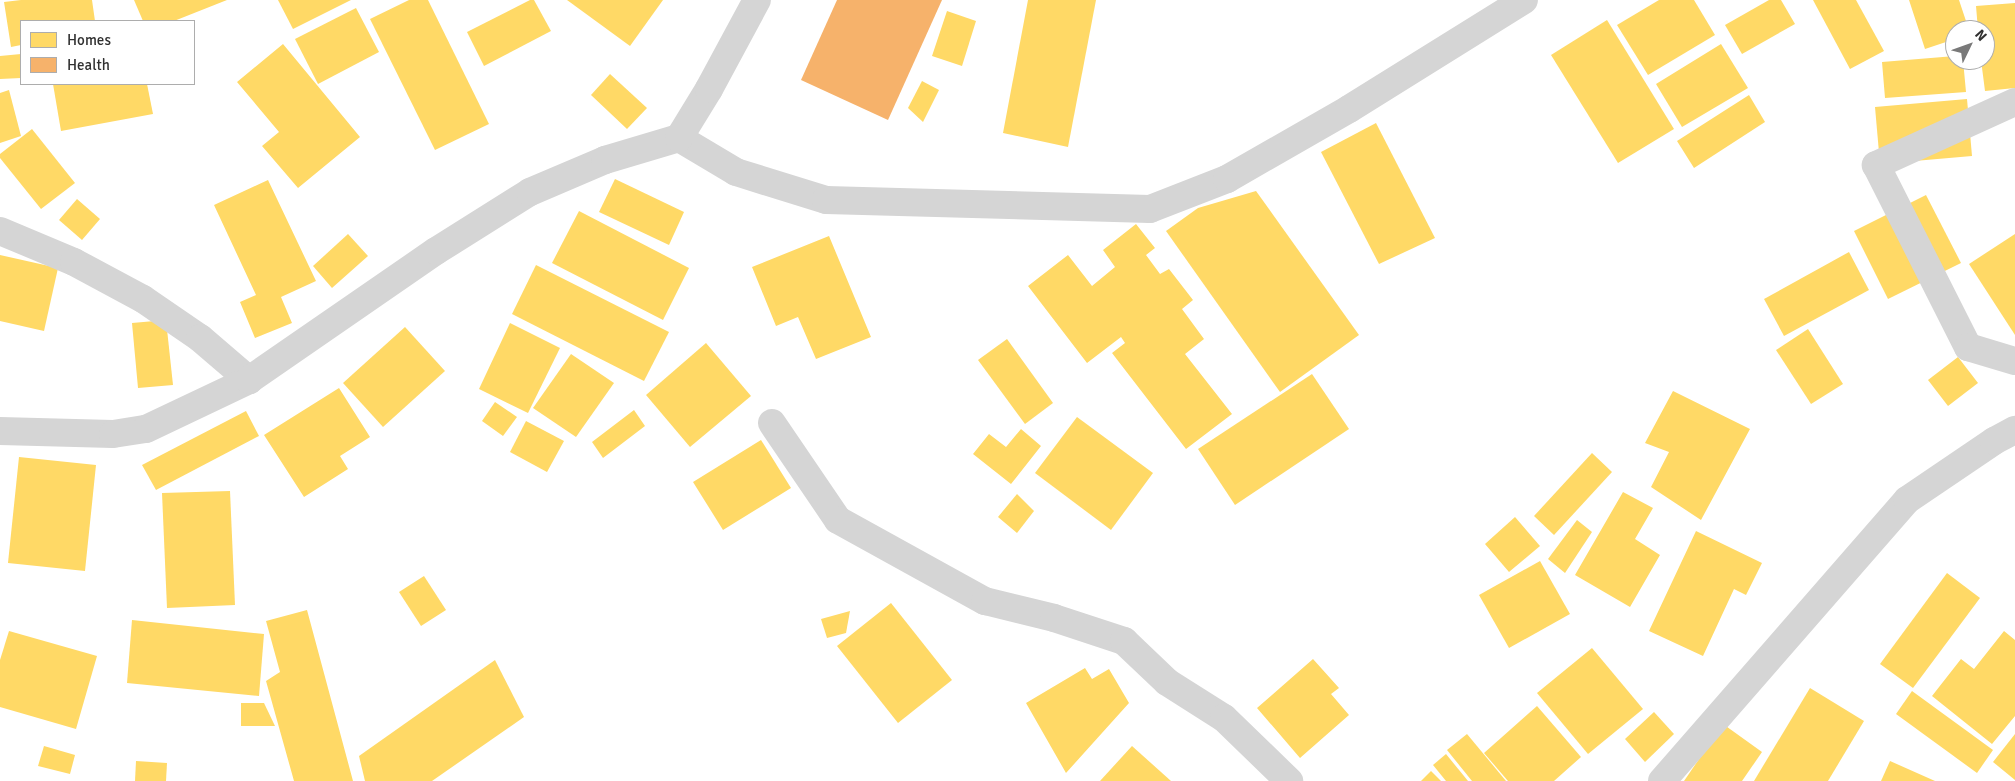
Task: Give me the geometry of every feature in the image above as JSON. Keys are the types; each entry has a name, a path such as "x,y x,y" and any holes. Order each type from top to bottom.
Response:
{"street":[{"path":"0,431 113,434 146,429 248,380 436,251 530,192 605,160 679,138 709,89 757,0"},
{"path":"679,138 736,172 826,200 1150,209 1227,179 1349,109 1524,0"},
{"path":"2015,102 1876,165 1968,347 2015,361"},
{"path":"0,231 74,262 143,299 200,338 248,380"},
{"path":"772,423 838,520 985,601 1054,618 1124,641 1167,682 1224,718 1289,781"},
{"path":"1662,781 1907,500 1994,441 2015,430"}],"building: Homes":[{"path":"21,0 92,0 95,20 20,20 20,45 11,47 4,2"},
{"path":"134,0 227,0 177,20 143,20"},
{"path":"278,0 351,0 293,29"},
{"path":"409,0 428,0 489,124 435,150 370,19"},
{"path":"530,0 534,0 551,31 484,66 467,32"},
{"path":"567,0 663,0 630,46"},
{"path":"1028,0 1096,0 1068,147 1003,133"},
{"path":"1659,0 1694,0 1715,35 1648,75 1617,25"},
{"path":"1769,0 1781,0 1795,24 1742,54 1725,25"},
{"path":"1813,0 1856,0 1884,51 1850,69"},
{"path":"1909,0 1959,0 1966,20 1945,20 1945,42 1925,49"},
{"path":"2015,3 2015,88 1985,91 1982,70 1995,70 1995,20 1977,20 1976,6"},
{"path":"356,8 379,52 318,84 295,39"},
{"path":"947,11 976,21 962,66 932,56"},
{"path":"1607,20 1674,129 1618,163 1551,55"},
{"path":"283,44 360,137 298,188 262,146 279,132 237,82"},
{"path":"1721,44 1748,88 1682,127 1656,84"},
{"path":"20,54 20,78 0,79 0,56"},
{"path":"1945,57 1945,70 1964,70 1966,92 1885,98 1882,62"},
{"path":"610,74 647,108 627,129 591,95"},
{"path":"922,81 939,90 923,122 908,108"},
{"path":"53,85 147,85 153,114 61,131"},
{"path":"9,90 21,136 0,143 0,93"},
{"path":"1749,95 1765,122 1694,168 1677,141"},
{"path":"1967,99 1972,156 1880,164 1875,107"},
{"path":"1376,123 1435,238 1379,264 1321,152"},
{"path":"32,129 75,183 41,209 0,158 0,154"},
{"path":"615,179 684,212 669,245 599,212"},
{"path":"268,180 316,281 281,297 292,323 255,338 240,302 256,295 214,205"},
{"path":"1256,191 1359,335 1280,392 1166,231 1198,208"},
{"path":"1926,195 1961,263 1888,299 1854,231"},
{"path":"77,199 100,219 82,240 59,220"},
{"path":"579,211 689,268 663,320 552,263"},
{"path":"1136,224 1155,248 1146,255 1160,274 1169,269 1193,300 1182,309 1204,339 1185,354 1232,414 1186,449 1112,353 1125,343 1121,337 1087,363 1028,286 1068,255 1092,286 1115,267 1103,250"},
{"path":"348,234 368,256 332,288 313,266"},
{"path":"2015,234 2015,335 1969,264"},
{"path":"829,236 871,337 816,359 798,317 776,326 752,267"},
{"path":"1849,252 1869,290 1784,336 1764,299"},
{"path":"0,255 58,268 44,331 0,321"},
{"path":"536,265 669,332 644,381 512,314"},
{"path":"166,320 173,385 138,388 132,323"},
{"path":"510,323 560,348 528,413 479,389"},
{"path":"405,327 445,371 383,427 343,383"},
{"path":"1808,329 1843,384 1811,404 1776,350"},
{"path":"1007,339 1053,403 1025,424 978,360"},
{"path":"706,343 751,396 690,447 646,395"},
{"path":"571,354 614,383 576,437 533,408"},
{"path":"1958,357 1978,383 1948,406 1928,380"},
{"path":"1312,374 1349,429 1235,505 1198,449"},
{"path":"339,388 370,437 340,456 348,469 304,497 264,435"},
{"path":"1673,391 1750,429 1701,520 1651,487 1669,452 1645,443"},
{"path":"495,402 517,417 503,436 482,421"},
{"path":"634,410 645,426 603,458 592,442"},
{"path":"246,411 259,436 156,490 142,465"},
{"path":"1077,417 1153,473 1111,530 1035,473"},
{"path":"526,421 564,441 547,472 510,452"},
{"path":"1021,429 1041,446 1011,484 973,454 989,434 1006,447"},
{"path":"761,440 791,488 723,530 693,482"},
{"path":"1592,453 1612,472 1554,535 1534,516"},
{"path":"19,457 96,465 85,571 8,563"},
{"path":"230,491 235,605 167,608 162,493"},
{"path":"1623,492 1653,508 1635,539 1660,555 1630,607 1575,575"},
{"path":"1017,494 1034,511 1017,533 998,517"},
{"path":"1515,517 1540,546 1509,572 1485,544"},
{"path":"1577,520 1592,532 1565,573 1548,559"},
{"path":"1696,531 1762,563 1746,595 1734,589 1703,656 1649,631"},
{"path":"1540,561 1570,614 1509,648 1479,595"},
{"path":"1947,573 1980,598 1913,688 1880,664"},
{"path":"424,576 446,610 421,626 399,592"},
{"path":"891,603 952,680 898,723 837,646"},
{"path":"307,610 353,781 294,781 266,681 280,672 266,621"},
{"path":"850,611 846,633 827,638 821,619"},
{"path":"132,620 264,634 259,696 127,683"},
{"path":"9,631 97,656 76,729 0,707 0,660"},
{"path":"2004,631 2015,640 2015,716 1992,744 1932,696 1961,659 1974,669"},
{"path":"1592,648 1643,709 1588,754 1537,693"},
{"path":"1313,659 1339,688 1331,694 1349,715 1300,758 1257,708"},
{"path":"495,660 524,717 432,781 365,781 359,756"},
{"path":"1085,668 1092,679 1109,669 1129,703 1066,773 1026,703"},
{"path":"1810,688 1864,721 1828,781 1754,781"},
{"path":"1912,691 1993,750 1977,773 1896,714"},
{"path":"241,703 264,703 275,726 241,726"},
{"path":"1537,706 1581,757 1554,781 1508,781 1484,753"},
{"path":"1654,712 1674,734 1645,762 1625,739"},
{"path":"1723,724 1762,752 1742,781 1684,781"},
{"path":"1467,734 1506,781 1472,781 1447,750"},
{"path":"2015,734 2015,780 1993,762"},
{"path":"44,746 75,755 70,774 38,766"},
{"path":"1132,746 1171,781 1100,781"},
{"path":"1446,754 1468,781 1446,781 1433,765"},
{"path":"136,761 167,763 166,781 135,781"},
{"path":"1890,761 1935,781 1881,781"},
{"path":"1431,771 1441,781 1421,781"}],"building: Health":[{"path":"837,0 942,0 888,120 801,80"}]}
